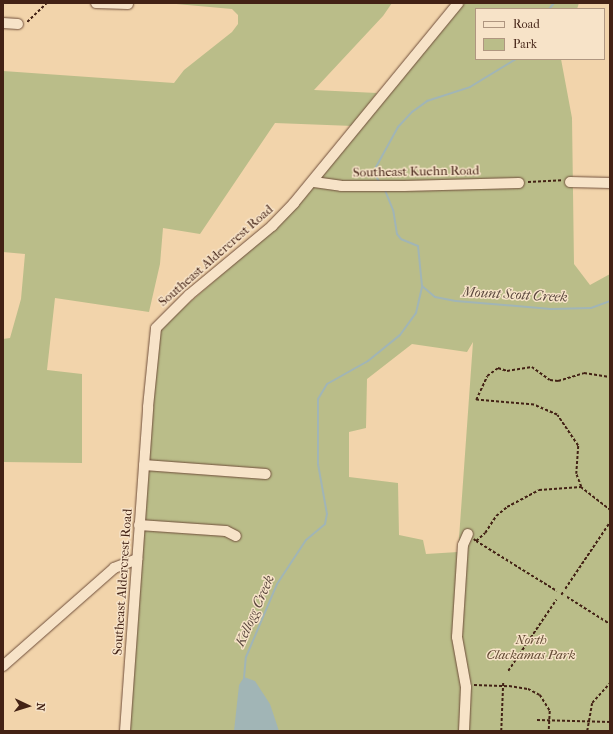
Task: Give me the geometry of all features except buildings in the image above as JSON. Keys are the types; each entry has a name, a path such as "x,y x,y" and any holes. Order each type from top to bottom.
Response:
{"street":[{"path":"96,3 128,4"},
{"name":"Southeast Aldercrest Road","path":"125,731 139,525 156,328 189,295 272,226 314,182 458,3"},
{"path":"3,23 18,24"},
{"name":"Southeast Kuehn Road","path":"314,182 331,186 519,183"},
{"path":"570,182 610,183"},
{"path":"144,466 266,474"},
{"path":"139,525 226,531 236,536"},
{"path":"464,731 466,691 457,637 463,545 468,534"},
{"path":"3,666 114,568 137,559"}],"path":[{"path":"18,24 30,20 47,3"},
{"path":"519,183 558,180 570,182"},
{"path":"610,377 584,373 558,382 550,380 532,367 507,371 498,368 487,376 476,400 534,405 557,415 578,446 576,474 581,487 610,510"},
{"path":"476,540 496,516 507,507 539,490 581,487"},
{"path":"565,589 610,522"},
{"path":"468,534 557,591"},
{"path":"567,597 610,624"},
{"path":"508,671 556,600"},
{"path":"587,731 594,697 610,683"},
{"path":"466,691 503,684 528,689 540,695 549,707 550,721 548,731"},
{"path":"500,731 503,684"},
{"path":"537,720 588,723 610,722"}],"green space":[{"path":"165,3 392,3 383,16 314,90 377,93 353,126 275,123 200,234 163,228 160,264 149,312 55,298 47,370 82,374 82,463 3,462 3,339 10,338 21,299 25,254 3,252 3,71 174,83 184,70 232,32 238,24 238,15 232,9"},
{"name":"North Clackamas Park","path":"461,3 579,3 577,8 475,8 475,60 561,60 572,118 574,264 590,285 610,274 610,731 127,731 157,337 162,326 276,228","holes":["473,342 458,552 426,554 423,540 399,535 398,483 349,477 349,432 366,428 367,379 412,344 467,352"]}],"shaded area":[{"path":"244,677 255,681 270,704 279,731 234,731 239,685"}],"waterway":[{"name":"Kellogg Creek","path":"550,8 554,3"},
{"name":"Kellogg Creek","path":"380,183 375,175 376,167 398,127 412,112 427,101 470,87 514,60"},
{"name":"Kellogg Creek","path":"244,678 246,657 277,584 306,540 325,524 327,514 318,464 318,399 327,384 368,361 400,335 416,313 422,286 418,246 401,239 397,234 393,210 385,190"},
{"name":"Mount Scott Creek","path":"422,286 435,297 456,301 551,309 591,308 610,301"}]}
